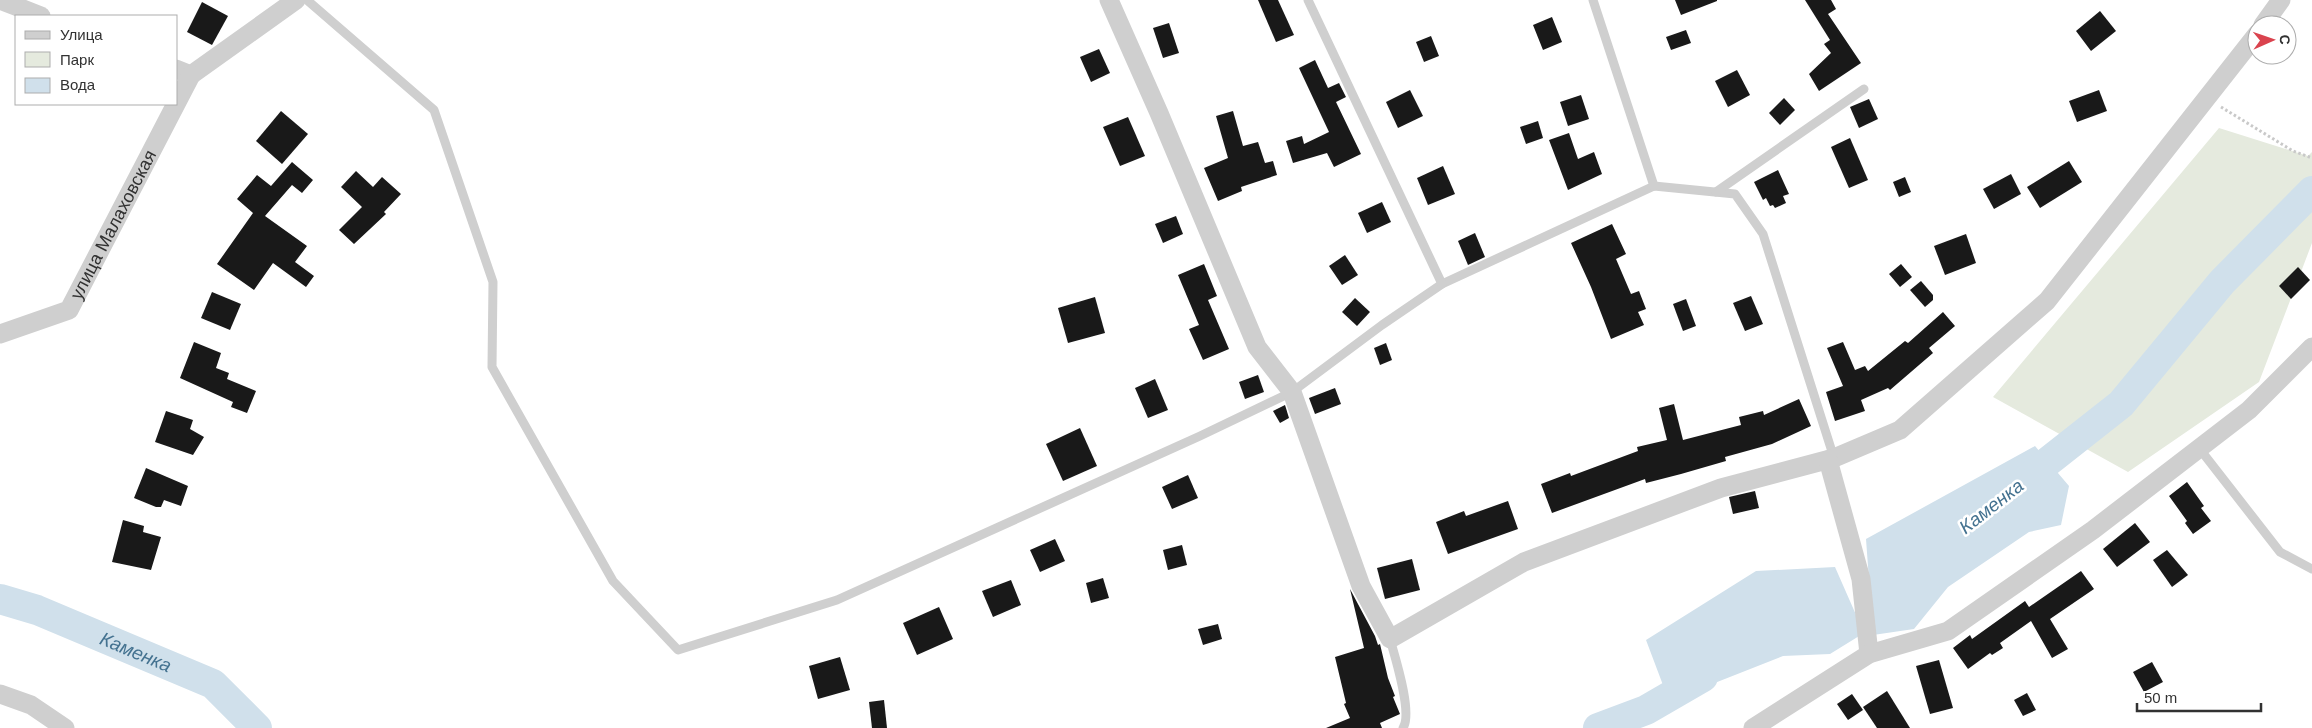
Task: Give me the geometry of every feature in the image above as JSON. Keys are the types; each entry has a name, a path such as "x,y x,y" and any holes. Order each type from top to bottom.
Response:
{"street":[{"path":"0,0 38,15"},
{"path":"184,72 296,0"},
{"path":"1109,0 1159,113 1257,347 1292,392 1361,586 1390,639 1524,562 1721,488 1831,459 1900,430 2047,301 2247,47"},
{"path":"2270,15 2281,0"},
{"name":"улица Малаховская","path":"178,84 184,72"},
{"name":"улица Малаховская","path":"0,334 69,310 168,105"},
{"path":"1753,728 1870,654 1948,631 2093,530 2249,410 2312,347"},
{"path":"1831,459 1861,578 1870,654"},
{"path":"0,694 30,705 65,728"}],"lane":[{"path":"307,0 434,110 493,282 492,367 613,581 678,650 837,600 1292,392 1382,325 1442,284 1654,186 1735,194 1762,234 1831,459"},
{"path":"1308,0 1442,284"},
{"path":"1593,0 1654,186"},
{"path":"1716,192 1864,89"},
{"path":"2199,448 2280,552 2312,569"},
{"path":"1390,639 1405,698 1406,724 1403,728"}],"path":[{"path":"2208,98 2293,151 2312,158"}],"green space":[{"path":"2219,128 2308,156 2312,152 2312,243 2259,382 2128,472 1993,397"}],"water":[{"path":"2035,446 2069,486 2061,525 2029,532 1948,587 1914,629 1873,635 1866,539"},
{"path":"1835,567 1864,633 1830,654 1783,656 1669,701 1646,640 1756,571"}],"building":[{"path":"1258,0 1278,0 1294,35 1276,42"},
{"path":"1675,0 1717,0 1717,1 1681,15"},
{"path":"1805,0 1831,0 1836,9 1828,14 1861,63 1819,91 1809,74 1831,53 1824,44 1830,40"},
{"path":"202,2 228,16 212,45 187,32"},
{"path":"2100,11 2116,31 2091,51 2076,31"},
{"path":"1552,17 1562,42 1543,50 1533,25"},
{"path":"1169,23 1179,53 1163,58 1153,28"},
{"path":"1686,30 1691,43 1671,50 1666,37"},
{"path":"1431,36 1439,56 1424,62 1416,42"},
{"path":"1099,49 1110,73 1091,82 1080,57"},
{"path":"1315,60 1328,88 1339,83 1346,97 1336,102 1361,154 1334,167 1327,153 1293,163 1286,141 1302,136 1304,144 1329,132 1299,68"},
{"path":"1737,70 1750,95 1728,107 1715,81"},
{"path":"1410,90 1423,116 1398,128 1386,102"},
{"path":"2099,90 2107,111 2077,122 2069,101"},
{"path":"1581,95 1589,119 1568,126 1560,102"},
{"path":"1784,98 1795,110 1780,125 1769,113"},
{"path":"1869,99 1878,119 1859,128 1850,107"},
{"path":"281,111 308,134 282,164 256,141"},
{"path":"1233,111 1243,146 1258,142 1265,163 1273,161 1277,175 1241,187 1242,191 1218,201 1204,168 1228,158 1216,116"},
{"path":"1128,117 1145,156 1120,166 1103,127"},
{"path":"1538,121 1543,138 1526,144 1520,127"},
{"path":"1569,133 1578,159 1594,152 1602,174 1568,190 1549,140"},
{"path":"1850,138 1868,180 1849,188 1831,147"},
{"path":"2069,161 2082,182 2040,208 2027,187"},
{"path":"292,162 313,180 302,193 292,185 265,216 307,246 295,262 314,276 306,287 273,263 254,290 217,264 253,213 237,199 257,175 271,186"},
{"path":"1443,166 1455,194 1428,205 1417,178"},
{"path":"1778,170 1789,194 1783,196 1786,203 1775,208 1773,205 1770,206 1766,198 1763,200 1754,182"},
{"path":"356,171 373,187 382,177 401,194 384,212 386,214 354,244 339,230 362,207 341,187"},
{"path":"2011,174 2021,194 1994,209 1983,189"},
{"path":"1905,177 1911,192 1899,197 1893,182"},
{"path":"1382,202 1391,222 1367,233 1358,213"},
{"path":"1176,216 1183,234 1163,243 1155,224"},
{"path":"1612,224 1626,254 1616,259 1631,294 1639,291 1646,309 1638,312 1644,325 1611,339 1591,287 1571,243"},
{"path":"1475,233 1485,257 1468,265 1458,241"},
{"path":"1966,234 1976,263 1945,275 1934,246"},
{"path":"1345,255 1358,275 1342,285 1329,266"},
{"path":"1204,264 1217,296 1208,300 1229,349 1203,360 1189,329 1199,325 1178,275"},
{"path":"1901,264 1912,277 1900,287 1889,274"},
{"path":"2298,267 2310,280 2291,299 2279,286"},
{"path":"1921,281 1933,295 1933,300 1925,307 1910,290"},
{"path":"212,292 241,304 230,330 201,318"},
{"path":"1751,296 1763,324 1745,331 1733,303"},
{"path":"1095,297 1105,333 1068,343 1058,308"},
{"path":"1355,298 1370,312 1357,326 1342,312"},
{"path":"1686,299 1696,326 1683,331 1673,304"},
{"path":"1943,312 1955,326 1929,348 1933,353 1890,390 1888,388 1861,400 1865,411 1835,421 1826,392 1843,386 1827,348 1843,342 1855,370 1865,366 1868,371 1905,341 1908,343"},
{"path":"194,342 221,353 216,368 229,373 227,379 256,391 247,413 231,407 233,402 180,378"},
{"path":"1386,343 1392,360 1380,365 1374,348"},
{"path":"1258,375 1264,392 1245,399 1239,382"},
{"path":"1155,379 1168,410 1148,418 1135,388"},
{"path":"1335,388 1341,404 1315,414 1309,398"},
{"path":"1799,399 1811,426 1772,444 1725,457 1726,461 1681,474 1646,483 1645,479 1552,513 1541,484 1570,473 1571,476 1638,451 1637,447 1667,440 1659,408 1674,404 1683,440 1741,425 1739,417 1763,411 1764,415"},
{"path":"1285,405 1289,418 1280,423 1273,411"},
{"path":"166,411 193,420 190,429 204,437 193,455 155,442"},
{"path":"1080,428 1097,466 1063,481 1046,444"},
{"path":"146,468 188,486 181,506 164,500 161,507 156,507 134,498"},
{"path":"1188,475 1198,498 1172,509 1162,487"},
{"path":"2187,482 2204,506 2201,508 2211,521 2193,534 2185,523 2187,521 2169,496"},
{"path":"1755,491 1759,508 1733,514 1729,497"},
{"path":"1508,501 1518,529 1448,554 1436,522 1464,511 1466,516"},
{"path":"123,520 144,526 143,532 161,537 151,570 112,562"},
{"path":"2135,523 2150,542 2117,567 2103,549"},
{"path":"1055,539 1065,561 1040,572 1030,550"},
{"path":"1182,545 1187,565 1168,570 1163,550"},
{"path":"2167,550 2188,575 2172,587 2153,560"},
{"path":"1412,559 1420,590 1385,599 1377,568"},
{"path":"2081,571 2094,589 2050,619 2068,649 2052,658 2031,621 2000,643 2003,648 1992,655 1990,653 1968,669 1953,648 1970,635 1972,639 2025,601 2029,607"},
{"path":"1103,578 1109,598 1091,603 1086,583"},
{"path":"1011,580 1021,605 993,617 982,591"},
{"path":"1350,589 1378,645 1380,644 1388,678 1395,696 1393,697 1400,714 1380,723 1382,728 1326,728 1350,718 1344,704 1346,703 1335,657 1364,648"},
{"path":"939,607 953,639 917,655 903,623"},
{"path":"1218,624 1222,639 1203,645 1198,629"},
{"path":"840,657 850,690 818,699 809,666"},
{"path":"1939,660 1953,708 1930,714 1916,666"},
{"path":"2152,662 2163,682 2144,692 2133,672"},
{"path":"1887,691 1910,728 1877,728 1863,707"},
{"path":"2027,693 2036,710 2023,716 2014,700"},
{"path":"1852,694 1863,710 1848,720 1837,704"},
{"path":"884,700 887,728 872,728 869,702"}],"waterway":[{"name":"Каменка","path":"2017,486 2121,404 2222,282 2312,191"},
{"name":"Каменка","path":"0,599 37,610 213,684 257,728"},
{"name":"Каменка","path":"1598,728 1646,710 1703,677"}]}
